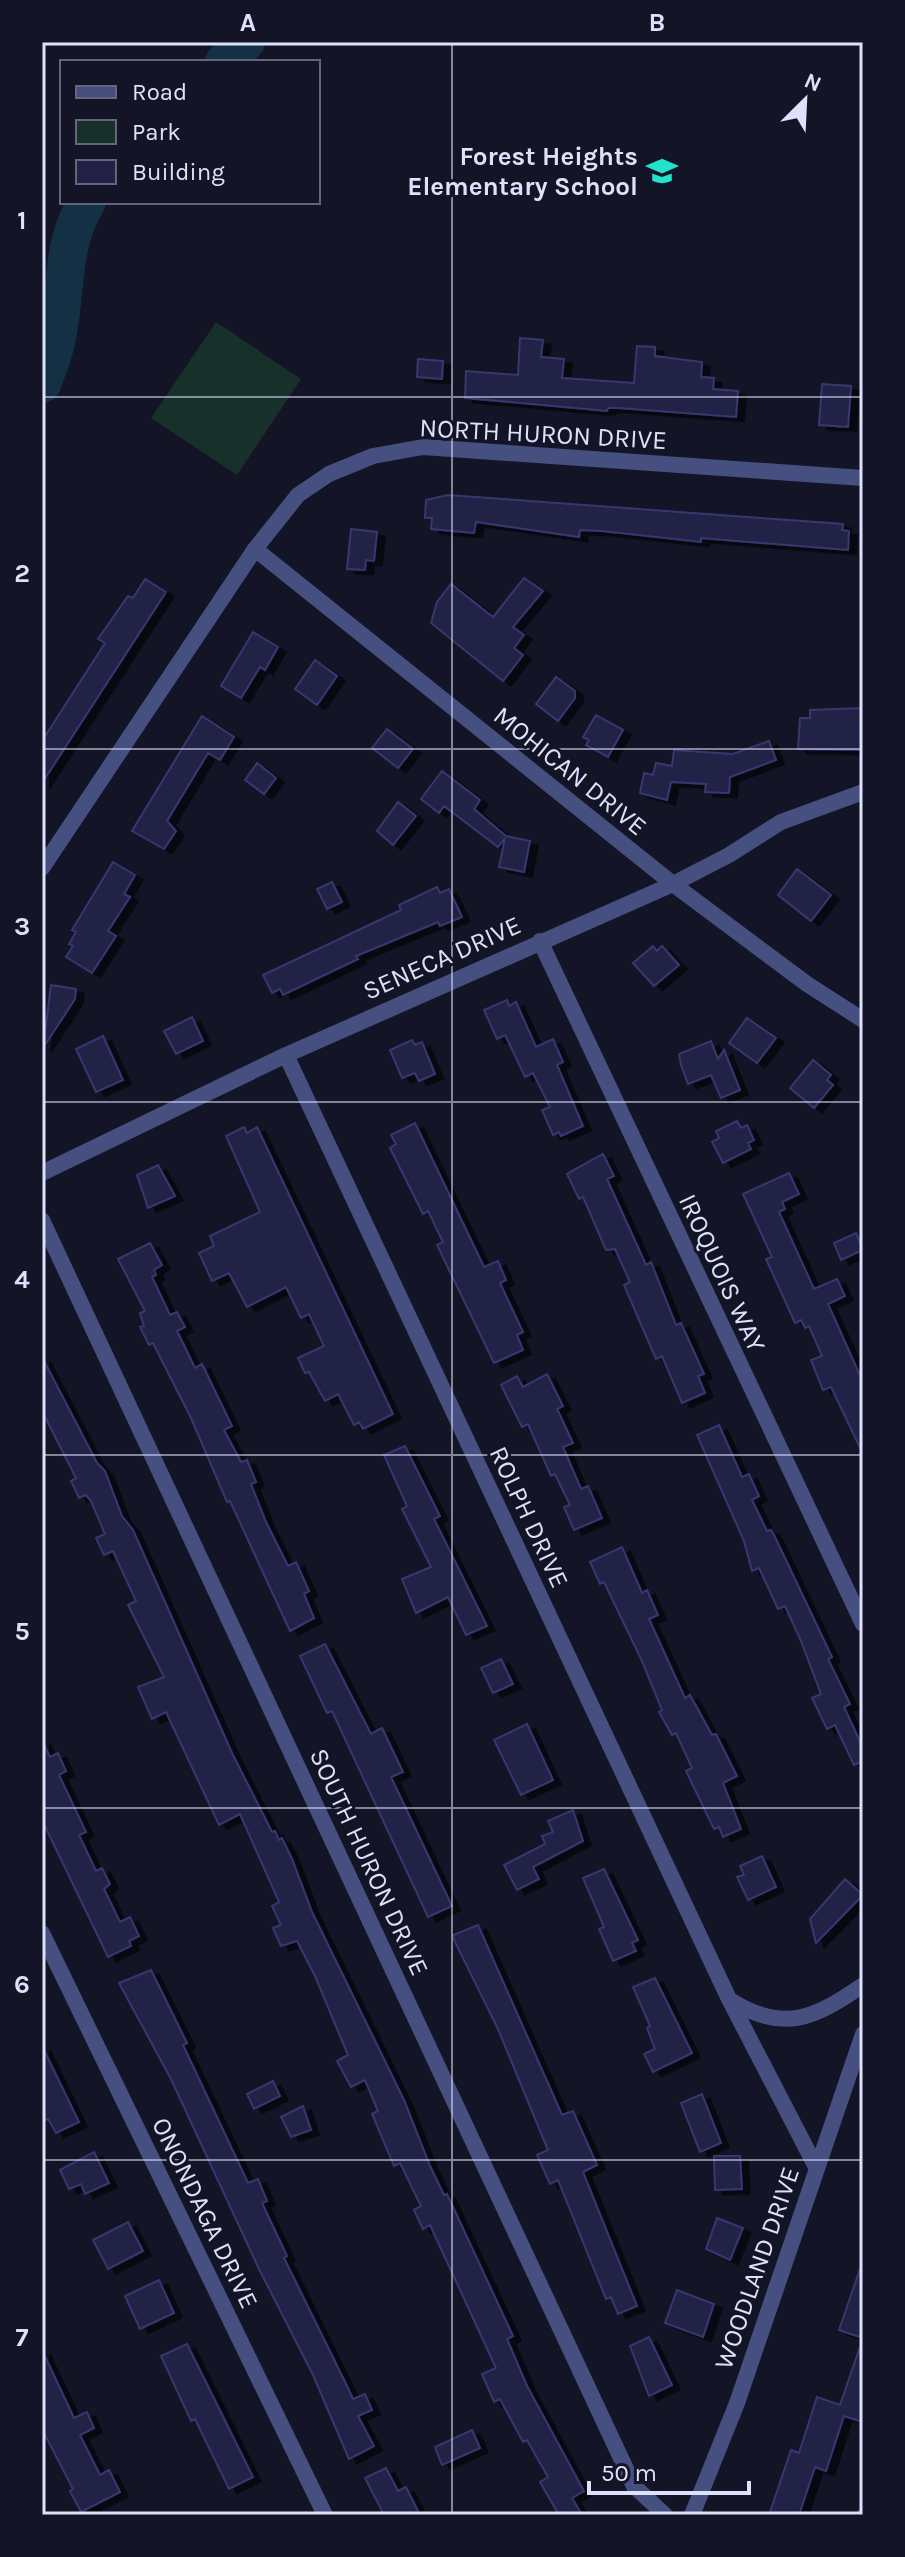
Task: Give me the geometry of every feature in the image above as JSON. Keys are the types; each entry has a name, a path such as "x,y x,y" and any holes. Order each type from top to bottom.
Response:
{"street":[{"name":"NORTH HURON DRIVE","path":"42,868 255,549 298,495 329,474 373,456 423,447 863,478"},
{"name":"MOHICAN DRIVE","path":"255,549 673,884 807,984 863,1020"},
{"name":"SENECA DRIVE","path":"42,1173 286,1055 673,884 729,855 781,822 863,792"},
{"name":"IROQUOIS WAY","path":"540,941 863,1624"},
{"name":"ROLPH DRIVE","path":"286,1055 729,1999 816,2167"},
{"name":"SOUTH HURON DRIVE","path":"42,1220 634,2486 665,2515"},
{"name":"ONONDAGA DRIVE","path":"42,1933 325,2515"},
{"path":"729,1999 751,2013 800,2019 832,2007 863,1985"},
{"name":"WOODLAND DRIVE","path":"692,2515 737,2403 816,2167 858,2065 863,2034"}],"green space":[{"path":"216,322 301,379 237,475 151,418"}],"building":[{"path":"520,338 543,340 541,357 564,359 562,378 634,383 637,346 655,347 655,356 702,362 701,377 714,378 713,389 738,391 736,417 619,408 608,408 607,411 465,398 466,371 518,375"},
{"path":"418,359 443,361 442,379 417,377"},
{"path":"822,384 851,386 848,427 819,425"},
{"path":"448,495 843,524 842,530 849,531 848,550 701,538 701,542 602,531 580,530 579,537 476,522 474,533 431,529 432,518 425,518 426,500"},
{"path":"351,529 377,532 374,561 366,560 365,570 347,569"},
{"path":"524,578 543,591 513,627 524,635 514,648 523,655 503,681 431,623 437,602 451,584 493,617"},
{"path":"145,579 166,592 42,783 42,741 105,643 98,639 128,596 133,598"},
{"path":"253,632 278,647 265,670 260,667 241,698 221,686"},
{"path":"315,660 337,676 317,705 295,689"},
{"path":"556,677 575,691 575,698 558,721 536,704"},
{"path":"863,708 863,750 798,749 800,718 810,718 810,710"},
{"path":"596,715 623,730 608,757 586,745 589,740 583,737"},
{"path":"202,716 234,737 220,760 208,753 167,821 176,831 164,849 132,831"},
{"path":"387,729 413,749 398,768 372,748"},
{"path":"769,741 776,760 730,777 729,793 705,792 706,784 671,782 667,800 640,793 644,773 653,775 656,763 672,766 674,750 733,754"},
{"path":"257,763 276,778 264,794 245,780"},
{"path":"442,771 480,800 474,809 506,836 530,841 524,872 499,867 505,838 498,847 444,806 439,813 421,799"},
{"path":"398,802 416,816 393,845 377,831"},
{"path":"113,862 135,875 124,894 130,897 108,931 116,936 92,973 66,957 73,946 69,944 76,932 72,930"},
{"path":"797,869 831,895 811,921 778,895"},
{"path":"332,882 342,902 327,909 317,889"},
{"path":"437,887 440,893 449,889 462,917 440,926 438,922 356,956 358,959 283,995 280,989 272,993 263,975 401,910 399,905"},
{"path":"653,946 657,951 662,946 679,965 654,986 633,963"},
{"path":"51,985 76,989 75,999 43,1048"},
{"path":"507,1000 509,1006 516,1002 536,1047 553,1039 563,1062 557,1065 583,1126 561,1136 559,1132 553,1135 542,1110 550,1107 533,1073 525,1077 505,1035 497,1039 484,1010"},
{"path":"192,1017 203,1041 176,1054 164,1031"},
{"path":"747,1018 776,1038 757,1063 729,1043"},
{"path":"103,1036 123,1080 96,1092 76,1049"},
{"path":"412,1040 415,1045 422,1042 435,1074 419,1081 415,1073 402,1078 390,1050"},
{"path":"711,1041 718,1059 724,1050 740,1090 721,1098 711,1075 688,1084 679,1054"},
{"path":"813,1060 831,1075 827,1080 833,1085 814,1108 790,1088"},
{"path":"737,1121 741,1128 747,1125 754,1140 748,1143 751,1149 723,1163 712,1142 719,1138 716,1131"},
{"path":"415,1123 484,1267 498,1261 506,1280 500,1283 523,1332 517,1335 523,1350 494,1363 437,1245 443,1242 428,1211 423,1214 390,1148 396,1144 391,1135"},
{"path":"244,1127 247,1133 257,1127 393,1414 363,1429 359,1422 354,1425 338,1394 325,1401 309,1372 305,1373 298,1358 324,1346 309,1314 301,1318 286,1287 247,1307 229,1273 212,1281 199,1253 214,1246 210,1236 260,1212 226,1136"},
{"path":"603,1154 614,1176 607,1179 646,1265 651,1262 676,1325 681,1323 704,1374 698,1376 705,1393 682,1403 662,1356 656,1359 624,1285 630,1282 615,1249 606,1250 583,1197 579,1199 567,1174"},
{"path":"158,1165 175,1196 148,1208 137,1175"},
{"path":"789,1173 799,1194 782,1202 785,1209 779,1212 814,1289 837,1279 845,1296 828,1304 863,1382 863,1454 831,1387 823,1390 811,1360 822,1356 809,1326 805,1328 801,1320 795,1323 766,1259 772,1257 743,1194"},
{"path":"856,1233 863,1250 841,1260 834,1243"},
{"path":"150,1243 162,1265 154,1270 156,1275 152,1277 170,1315 177,1312 185,1327 177,1331 195,1368 202,1364 232,1426 224,1430 241,1462 247,1460 256,1482 251,1484 288,1566 296,1562 309,1591 304,1594 314,1618 290,1631 230,1501 227,1502 191,1418 153,1343 149,1345 140,1327 144,1326 140,1313 145,1311 118,1259"},
{"path":"42,1357 97,1463 105,1471 122,1516 133,1530 232,1753 272,1832 275,1831 279,1840 282,1838 292,1859 312,1912 404,2100 430,2166 444,2195 447,2194 513,2336 507,2339 527,2386 584,2491 572,2498 582,2515 559,2515 540,2482 548,2477 527,2440 523,2442 500,2399 494,2402 482,2374 496,2368 430,2225 423,2229 414,2210 421,2206 400,2163 394,2166 372,2114 378,2111 365,2080 351,2087 337,2061 348,2055 315,1976 297,1941 281,1946 273,1928 281,1925 272,1906 279,1902 240,1814 219,1825 166,1712 152,1719 138,1687 164,1677 128,1605 136,1601 113,1551 104,1555 96,1538 105,1534 91,1501 86,1495 79,1498 71,1481 76,1478 42,1411"},
{"path":"547,1374 563,1406 557,1409 573,1443 563,1447 581,1489 588,1486 602,1518 574,1530 564,1507 570,1505 555,1474 551,1476 528,1424 522,1427 501,1385 517,1376 523,1387"},
{"path":"719,1425 742,1477 749,1474 759,1496 752,1500 767,1531 771,1530 775,1537 832,1657 828,1659 850,1704 844,1707 863,1748 863,1761 854,1765 835,1725 827,1729 812,1698 821,1694 801,1641 785,1606 778,1609 759,1568 752,1571 744,1541 697,1435"},
{"path":"405,1446 440,1516 434,1519 487,1626 466,1635 448,1597 416,1613 402,1579 431,1567 402,1509 407,1506 384,1455"},
{"path":"622,1547 642,1593 647,1590 658,1615 649,1619 685,1698 690,1695 712,1735 716,1734 737,1776 723,1783 741,1829 723,1837 719,1827 714,1829 686,1771 692,1768 676,1733 672,1735 659,1712 662,1710 642,1661 604,1582 600,1584 590,1562"},
{"path":"325,1644 371,1734 382,1728 403,1772 391,1777 452,1906 428,1917 332,1711 327,1713 300,1656"},
{"path":"501,1659 513,1684 493,1693 481,1668"},
{"path":"527,1724 553,1780 521,1795 494,1740"},
{"path":"42,1740 50,1757 58,1753 66,1771 59,1775 86,1832 79,1835 96,1871 102,1868 110,1884 104,1889 120,1922 130,1917 139,1936 129,1941 131,1946 108,1957 42,1820"},
{"path":"573,1810 583,1841 533,1867 539,1879 517,1890 504,1865 545,1844 542,1836 553,1832 548,1821"},
{"path":"762,1856 776,1887 748,1900 737,1877 744,1875 740,1866"},
{"path":"604,1869 638,1940 632,1943 636,1951 613,1961 599,1929 604,1927 583,1878"},
{"path":"845,1879 863,1895 816,1943 810,1919"},
{"path":"478,1925 562,2115 573,2111 597,2165 583,2172 637,2306 618,2314 611,2297 606,2299 558,2180 550,2184 537,2155 548,2150 498,2029 454,1940 453,1935"},
{"path":"151,1970 187,2043 183,2045 248,2183 258,2179 267,2201 262,2203 287,2256 284,2258 353,2399 365,2394 372,2410 358,2416 374,2446 349,2459 313,2375 259,2269 171,2079 119,1983"},
{"path":"655,1978 692,2053 653,2072 644,2054 655,2049 647,2028 650,2026 633,1987"},
{"path":"42,2046 79,2122 56,2133 48,2119 42,2121"},
{"path":"273,2081 280,2096 254,2109 247,2094"},
{"path":"702,2094 721,2143 700,2152 681,2103"},
{"path":"303,2106 311,2130 291,2137 281,2117"},
{"path":"94,2152 109,2183 85,2194 81,2184 69,2189 60,2170"},
{"path":"714,2156 740,2156 742,2189 715,2190"},
{"path":"717,2218 743,2228 730,2260 706,2249"},
{"path":"128,2222 143,2251 108,2269 93,2240"},
{"path":"860,2269 863,2269 863,2338 839,2330"},
{"path":"159,2280 174,2313 140,2329 125,2296"},
{"path":"677,2290 714,2304 703,2337 665,2323"},
{"path":"649,2337 672,2385 649,2396 630,2346"},
{"path":"187,2344 253,2477 229,2489 195,2419 191,2421 161,2356"},
{"path":"860,2347 863,2422 844,2416 826,2471 815,2467 799,2515 769,2515 791,2450 799,2453 817,2397 840,2405"},
{"path":"42,2350 74,2418 87,2412 94,2428 80,2435 100,2475 109,2470 120,2492 81,2512 70,2491 73,2489 42,2429"},
{"path":"472,2430 480,2448 442,2465 435,2447"},
{"path":"386,2468 398,2491 406,2487 420,2515 384,2515 365,2478"}],"waterway":[{"path":"226,60 246,42"},
{"path":"42,384 56,342 72,235 86,204"}],"place":[{"name":"Forest Heights Elementary School","path":"662,171"}]}
